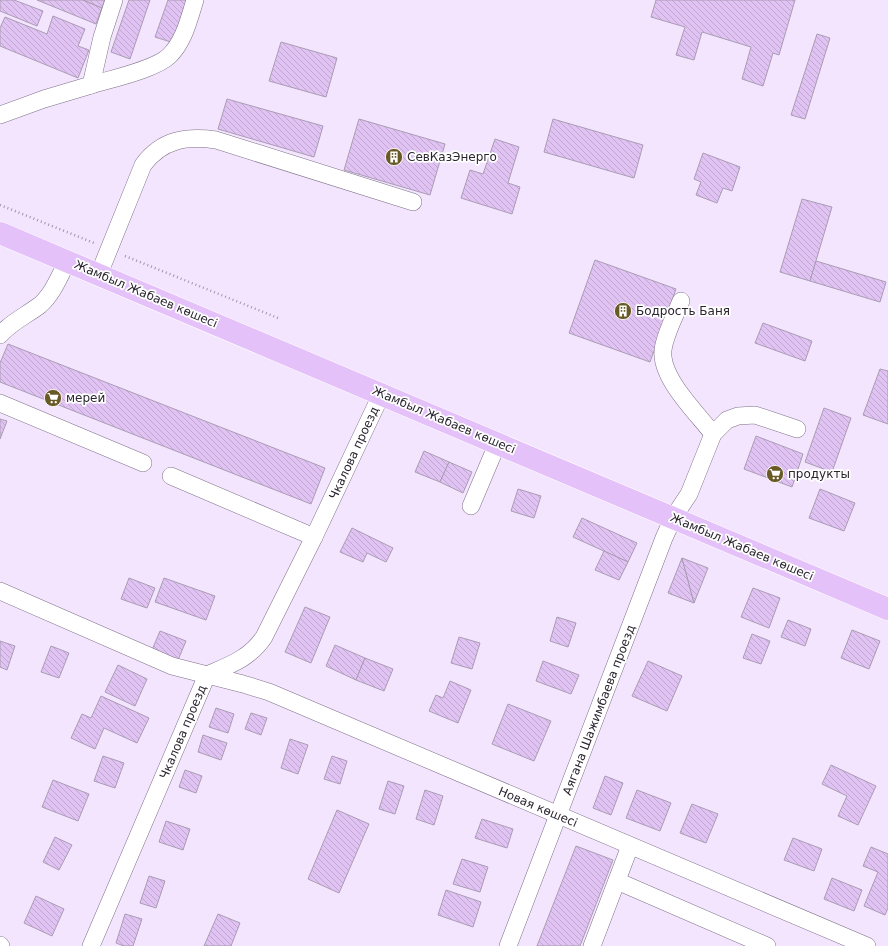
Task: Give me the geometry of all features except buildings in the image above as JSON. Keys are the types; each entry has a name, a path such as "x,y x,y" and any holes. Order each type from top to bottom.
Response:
{"main road":[{"name":"Жамбыл Жабаев көшесі","path":"0,233 68,260 381,394 498,442 888,609"}],"street":[{"path":"91,85 102,37 114,0"},
{"path":"0,115 44,99 146,68 169,56 183,35 195,0"},
{"path":"99,274 147,160 158,149 172,141 188,138 216,140 413,202"},
{"path":"0,335 12,323 40,304 52,289 68,260"},
{"path":"681,301 665,343 663,357 664,366 672,381 713,434 727,420 747,414 761,416 797,429"},
{"name":"Чкалова проезд","path":"91,946 207,675 244,658 256,649 264,637 314,537 381,394"},
{"path":"0,403 143,463"},
{"name":"Аягана Шажимбаева проезд","path":"508,946 673,518 689,494 713,434"},
{"path":"471,506 498,442"},
{"path":"171,476 314,537"},
{"name":"Новая көшесі","path":"0,591 172,666 269,692 867,946"},
{"path":"592,946 630,846"},
{"path":"617,882 768,946"}],"path":[{"path":"0,205 278,318"}],"place":[{"name":"СевКазЭнерго","path":"394,157"},
{"name":"Бодрость Баня","path":"623,311"},
{"name":"мерей","path":"53,398"},
{"name":"продукты","path":"775,474"}]}
